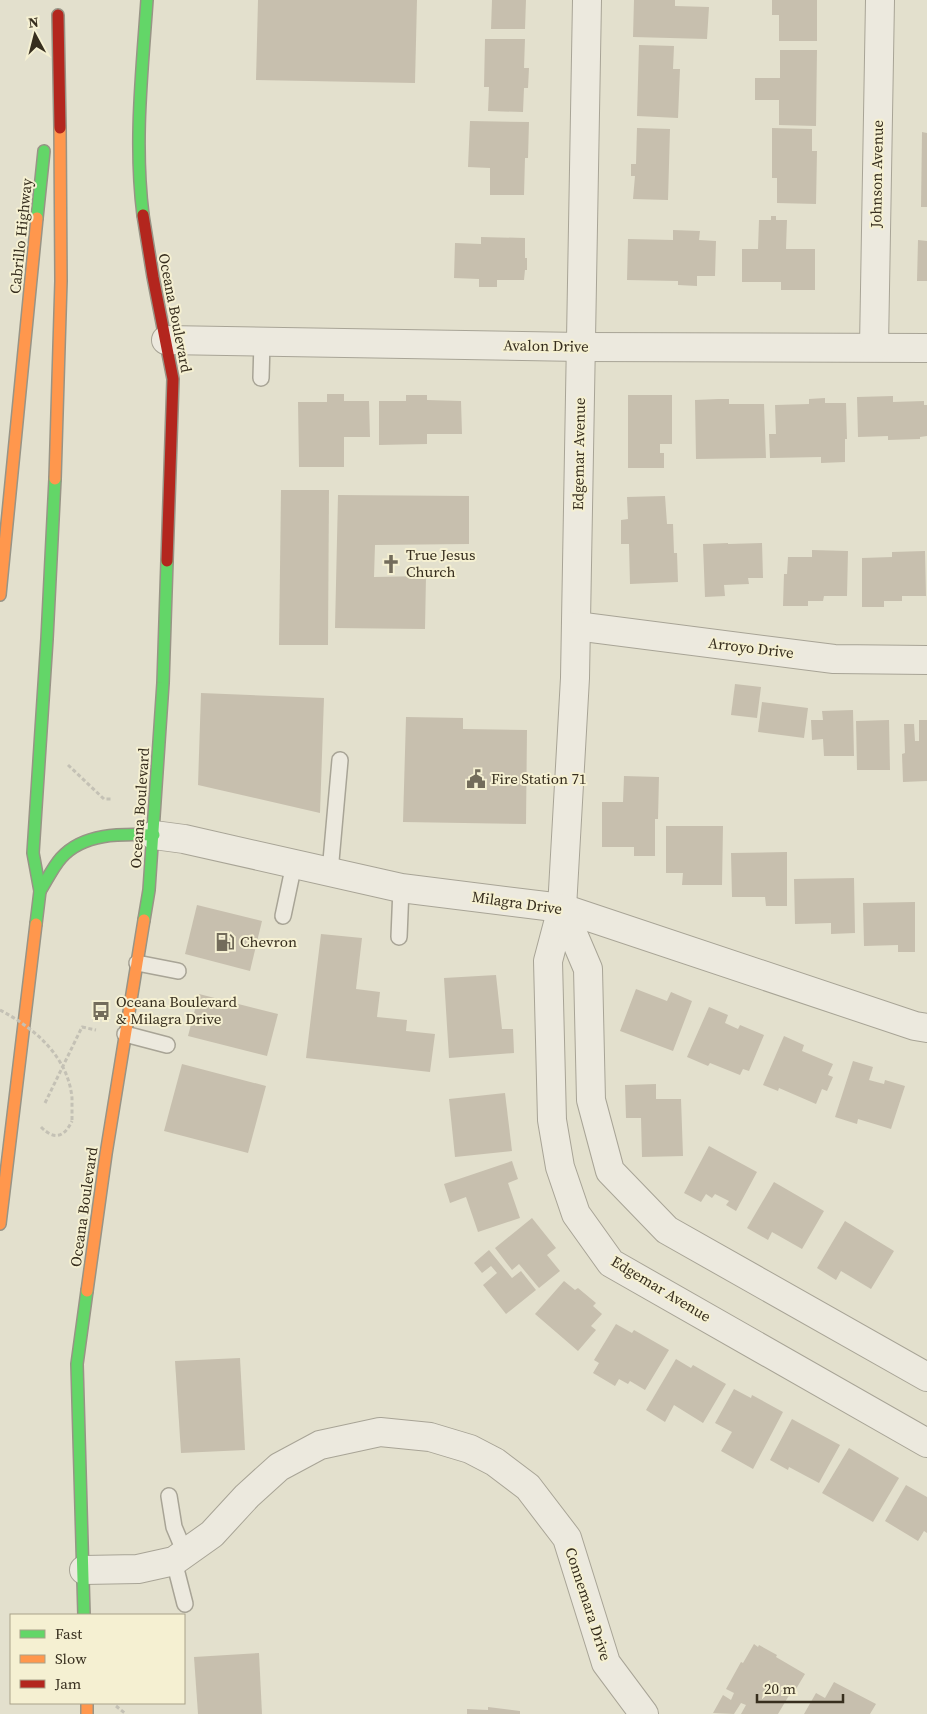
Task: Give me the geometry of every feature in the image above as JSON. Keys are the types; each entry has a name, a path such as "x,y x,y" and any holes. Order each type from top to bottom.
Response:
{"main road":[{"path":"48,115 59,0"},
{"name":"Oceana Boulevard","path":"84,1614 77,1364 125,1034 149,890 163,682 173,379 148,261 139,175 139,126 147,0"},
{"path":"0,1224 40,891 33,854 50,595 61,279 58,15"},
{"name":"Cabrillo Highway","path":"0,595 45,144"},
{"path":"40,891 62,857 74,846 110,836 128,834 154,835"}],"street":[{"name":"Edgemar Avenue","path":"587,0 576,678 562,908 548,961 552,1120 560,1167 576,1214 611,1263 927,1443"},
{"name":"Johnson Avenue","path":"874,347 880,0"},
{"name":"Avalon Drive","path":"166,340 581,347 927,348"},
{"name":"Arroyo Drive","path":"576,626 834,659 927,660"},
{"name":"Milagra Drive","path":"154,835 184,839 401,888 562,908 915,1026 927,1028"},
{"name":"Edgemar Avenue","path":"562,908 588,969 592,1100 610,1171 667,1230 927,1377"},
{"name":"Connemara Drive","path":"84,1570 138,1569 180,1557 212,1534 247,1496 279,1467 320,1445 380,1432 430,1437 470,1450 495,1462 528,1487 567,1538 606,1663 644,1714"}],"lane":[{"path":"261,378 262,342"},
{"path":"330,872 340,760"},
{"path":"283,916 294,864"},
{"path":"399,937 401,888"},
{"path":"137,963 178,971"},
{"path":"125,1034 167,1045"},
{"path":"168,1496 180,1557 185,1604"}],"path":[{"path":"62,759 104,799 112,799"},
{"path":"0,1010 36,1033 54,1051 66,1073 72,1096 72,1121 68,1131 58,1136 48,1135 40,1128 40,1122"},
{"path":"43,1108 82,1027 96,1030"},
{"path":"113,1704 126,1714"}],"building":[{"path":"258,0 417,0 415,83 256,80"},
{"path":"492,0 526,0 525,29 491,29"},
{"path":"634,0 675,0 675,6 709,7 707,39 633,37"},
{"path":"772,0 817,0 817,41 779,41 779,15 772,15"},
{"path":"485,39 525,39 524,68 529,68 528,88 524,88 523,112 488,111 489,87 484,87"},
{"path":"639,45 674,46 673,69 680,69 678,118 637,116"},
{"path":"780,50 817,50 816,126 779,125 779,100 755,100 755,78 780,78"},
{"path":"470,121 529,122 528,158 525,158 524,195 490,195 490,168 468,167"},
{"path":"637,128 670,129 668,200 633,199 635,176 631,176 631,164 636,164"},
{"path":"772,128 812,129 812,151 817,151 816,204 777,203 777,178 772,178"},
{"path":"922,132 927,133 927,207 921,207"},
{"path":"771,216 776,216 776,220 787,220 786,249 815,249 815,290 781,290 781,282 742,282 742,249 758,249 759,220 771,220"},
{"path":"673,230 700,231 699,240 716,241 715,276 697,276 697,286 678,285 678,281 627,280 628,239 673,240"},
{"path":"481,237 525,238 527,270 525,270 524,280 497,280 497,287 479,287 479,279 454,278 455,243 481,244"},
{"path":"918,240 927,241 927,281 917,281"},
{"path":"327,394 344,394 344,401 369,401 370,437 344,437 344,467 299,467 298,402 327,402"},
{"path":"406,395 427,395 427,400 461,401 462,434 427,434 427,444 379,445 379,401 406,401"},
{"path":"628,395 672,395 672,444 660,444 660,453 664,453 664,468 628,468"},
{"path":"893,396 893,402 924,401 924,405 927,405 927,436 920,437 920,439 888,440 888,436 858,437 857,397"},
{"path":"825,398 825,403 846,403 847,439 845,439 845,462 821,463 821,457 770,458 769,434 776,434 775,405 809,404 809,399"},
{"path":"729,399 729,404 764,404 766,458 696,459 695,400"},
{"path":"281,490 329,490 328,645 279,645"},
{"path":"338,495 469,496 469,544 375,545 374,577 426,576 425,629 335,628"},
{"path":"665,496 667,524 673,524 678,582 630,584 629,544 621,544 621,520 628,519 627,497"},
{"path":"762,543 763,578 748,578 749,584 724,585 725,596 705,597 703,544"},
{"path":"812,550 848,551 847,596 824,596 823,601 808,601 808,606 783,606 784,574 787,574 788,557 812,557"},
{"path":"925,551 926,596 902,596 902,601 884,601 884,607 862,607 862,558 892,557 892,552"},
{"path":"735,684 761,687 757,718 731,715"},
{"path":"201,693 324,698 320,813 198,785"},
{"path":"762,702 808,708 804,738 758,732"},
{"path":"853,710 854,756 824,756 823,739 812,740 811,720 823,720 822,711"},
{"path":"406,717 463,718 463,729 527,730 526,824 403,822"},
{"path":"889,720 890,770 857,770 856,721"},
{"path":"919,720 927,720 927,781 903,782 904,724 914,724 915,741 919,741"},
{"path":"624,776 659,777 658,819 655,819 655,856 634,856 634,847 602,847 602,802 623,802"},
{"path":"666,826 723,826 722,885 682,885 683,873 666,873"},
{"path":"787,852 787,906 766,906 765,897 732,897 731,853"},
{"path":"854,878 855,933 831,934 831,923 795,924 794,879"},
{"path":"915,902 915,952 898,952 898,945 864,946 863,903"},
{"path":"197,905 262,921 250,971 185,954"},
{"path":"321,934 362,938 356,989 380,992 377,1017 407,1020 406,1031 435,1034 430,1072 306,1058"},
{"path":"496,975 502,1029 513,1029 514,1053 449,1058 444,978"},
{"path":"636,989 667,1001 671,992 692,1001 673,1051 620,1031"},
{"path":"199,994 278,1014 267,1056 188,1036"},
{"path":"709,1007 728,1015 725,1023 738,1029 740,1025 764,1035 749,1071 743,1069 740,1075 710,1063 708,1066 687,1057"},
{"path":"784,1036 804,1045 802,1051 833,1064 828,1075 833,1077 827,1091 822,1089 816,1104 779,1088 778,1091 763,1085"},
{"path":"853,1061 873,1067 869,1080 884,1084 885,1080 905,1086 891,1129 858,1119 857,1124 835,1117"},
{"path":"182,1064 266,1086 248,1153 164,1131"},
{"path":"656,1084 656,1099 681,1099 683,1156 642,1157 641,1118 626,1118 625,1085"},
{"path":"505,1093 512,1151 455,1157 449,1099"},
{"path":"709,1146 757,1172 736,1211 726,1205 729,1201 715,1194 712,1198 706,1194 701,1202 684,1193"},
{"path":"512,1161 518,1179 508,1183 520,1218 478,1232 466,1197 450,1203 444,1184"},
{"path":"774,1182 824,1211 802,1249 772,1232 768,1240 747,1228"},
{"path":"532,1218 556,1248 547,1255 560,1271 539,1288 519,1264 512,1270 495,1248"},
{"path":"845,1221 894,1251 871,1289 841,1271 836,1280 817,1268"},
{"path":"489,1250 512,1278 521,1271 536,1290 506,1314 483,1285 497,1273 491,1266 482,1273 474,1263"},
{"path":"564,1281 575,1290 578,1288 596,1303 593,1306 602,1314 591,1326 596,1330 578,1351 535,1314"},
{"path":"616,1324 632,1333 634,1330 669,1350 645,1390 630,1381 628,1384 619,1379 615,1386 593,1373 599,1363 594,1360"},
{"path":"240,1358 245,1450 181,1453 175,1361"},
{"path":"676,1359 691,1368 693,1365 726,1384 703,1423 674,1405 665,1422 646,1410"},
{"path":"734,1389 751,1398 752,1395 783,1412 753,1469 721,1451 732,1432 715,1423"},
{"path":"792,1419 840,1445 819,1483 789,1467 788,1470 770,1460"},
{"path":"849,1448 899,1478 873,1522 822,1493"},
{"path":"906,1485 927,1497 927,1533 924,1531 918,1541 885,1521"},
{"path":"754,1644 777,1655 776,1657 805,1674 793,1694 791,1692 778,1714 741,1714 746,1705 741,1703 734,1714 713,1713 723,1695 731,1700 734,1693 726,1689 741,1662 743,1663"},
{"path":"259,1653 262,1714 198,1714 194,1657"},
{"path":"834,1682 876,1704 870,1714 804,1714 816,1693 825,1698"},
{"path":"488,1707 520,1711 520,1714 467,1714 467,1709 488,1710"}],"traffic: fast":[{"path":"143,215 140,188 139,134 147,0"},
{"path":"37,218 44,151"},
{"path":"36,924 40,891 33,853 55,479"},
{"path":"144,920 149,890 163,683 167,561"},
{"path":"40,891 61,858 81,843 105,836 154,835"},
{"path":"84,1614 77,1364 87,1291"}],"traffic: slow":[{"path":"55,479 61,281 60,128"},
{"path":"0,595 37,218"},
{"path":"87,1291 106,1154 144,920"},
{"path":"0,1224 36,924"},
{"path":"87,1704 87,1714"}],"traffic: jam":[{"path":"58,15 60,128"},
{"path":"143,215 173,379 167,561"}],"place":[{"name":"True Jesus Church","path":"391,564"},
{"name":"Fire Station 71","path":"476,779"},
{"name":"Chevron","path":"225,942"},
{"name":"Oceana Boulevard & Milagra Drive","path":"101,1011"}]}
